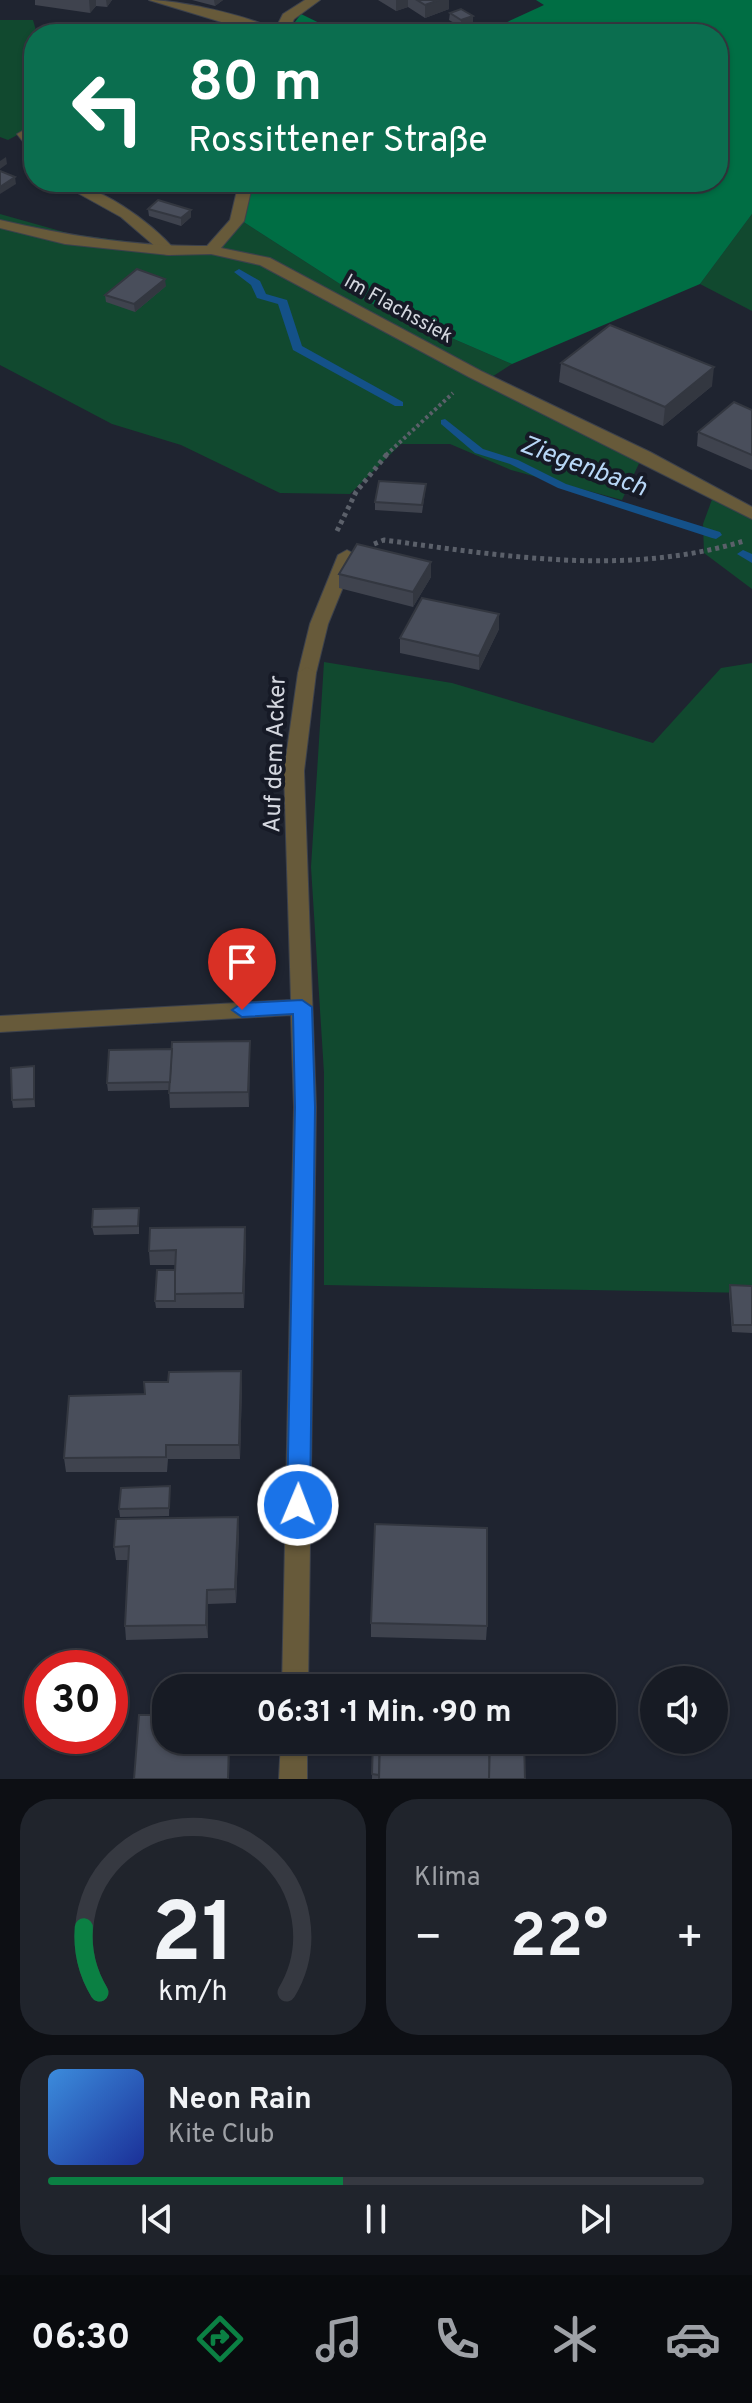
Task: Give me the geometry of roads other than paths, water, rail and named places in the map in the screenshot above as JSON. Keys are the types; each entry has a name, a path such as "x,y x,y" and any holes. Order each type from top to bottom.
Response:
{"street":[{"path":"155,0 245,24"},
{"path":"283,24 288,17 314,0"},
{"path":"84,192 126,214 169,251"},
{"path":"211,250 237,221 244,192"},
{"name":"Im Flachssiek","path":"0,224 65,240 169,251 211,250 265,261 475,374 644,456 752,514"},
{"name":"Auf dem Acker","path":"295,1674 305,1107 294,771 307,673 319,624 347,555"},
{"path":"0,1024 302,1007"},
{"path":"293,1779 294,1754"}],"waterway":[{"name":"Ziegenbach","path":"239,272 256,283 261,296 283,302 297,348 399,404"},
{"name":"Ziegenbach","path":"445,422 479,451 514,462 562,486 716,535"},
{"name":"Ziegenbach","path":"743,554 752,559"}]}
